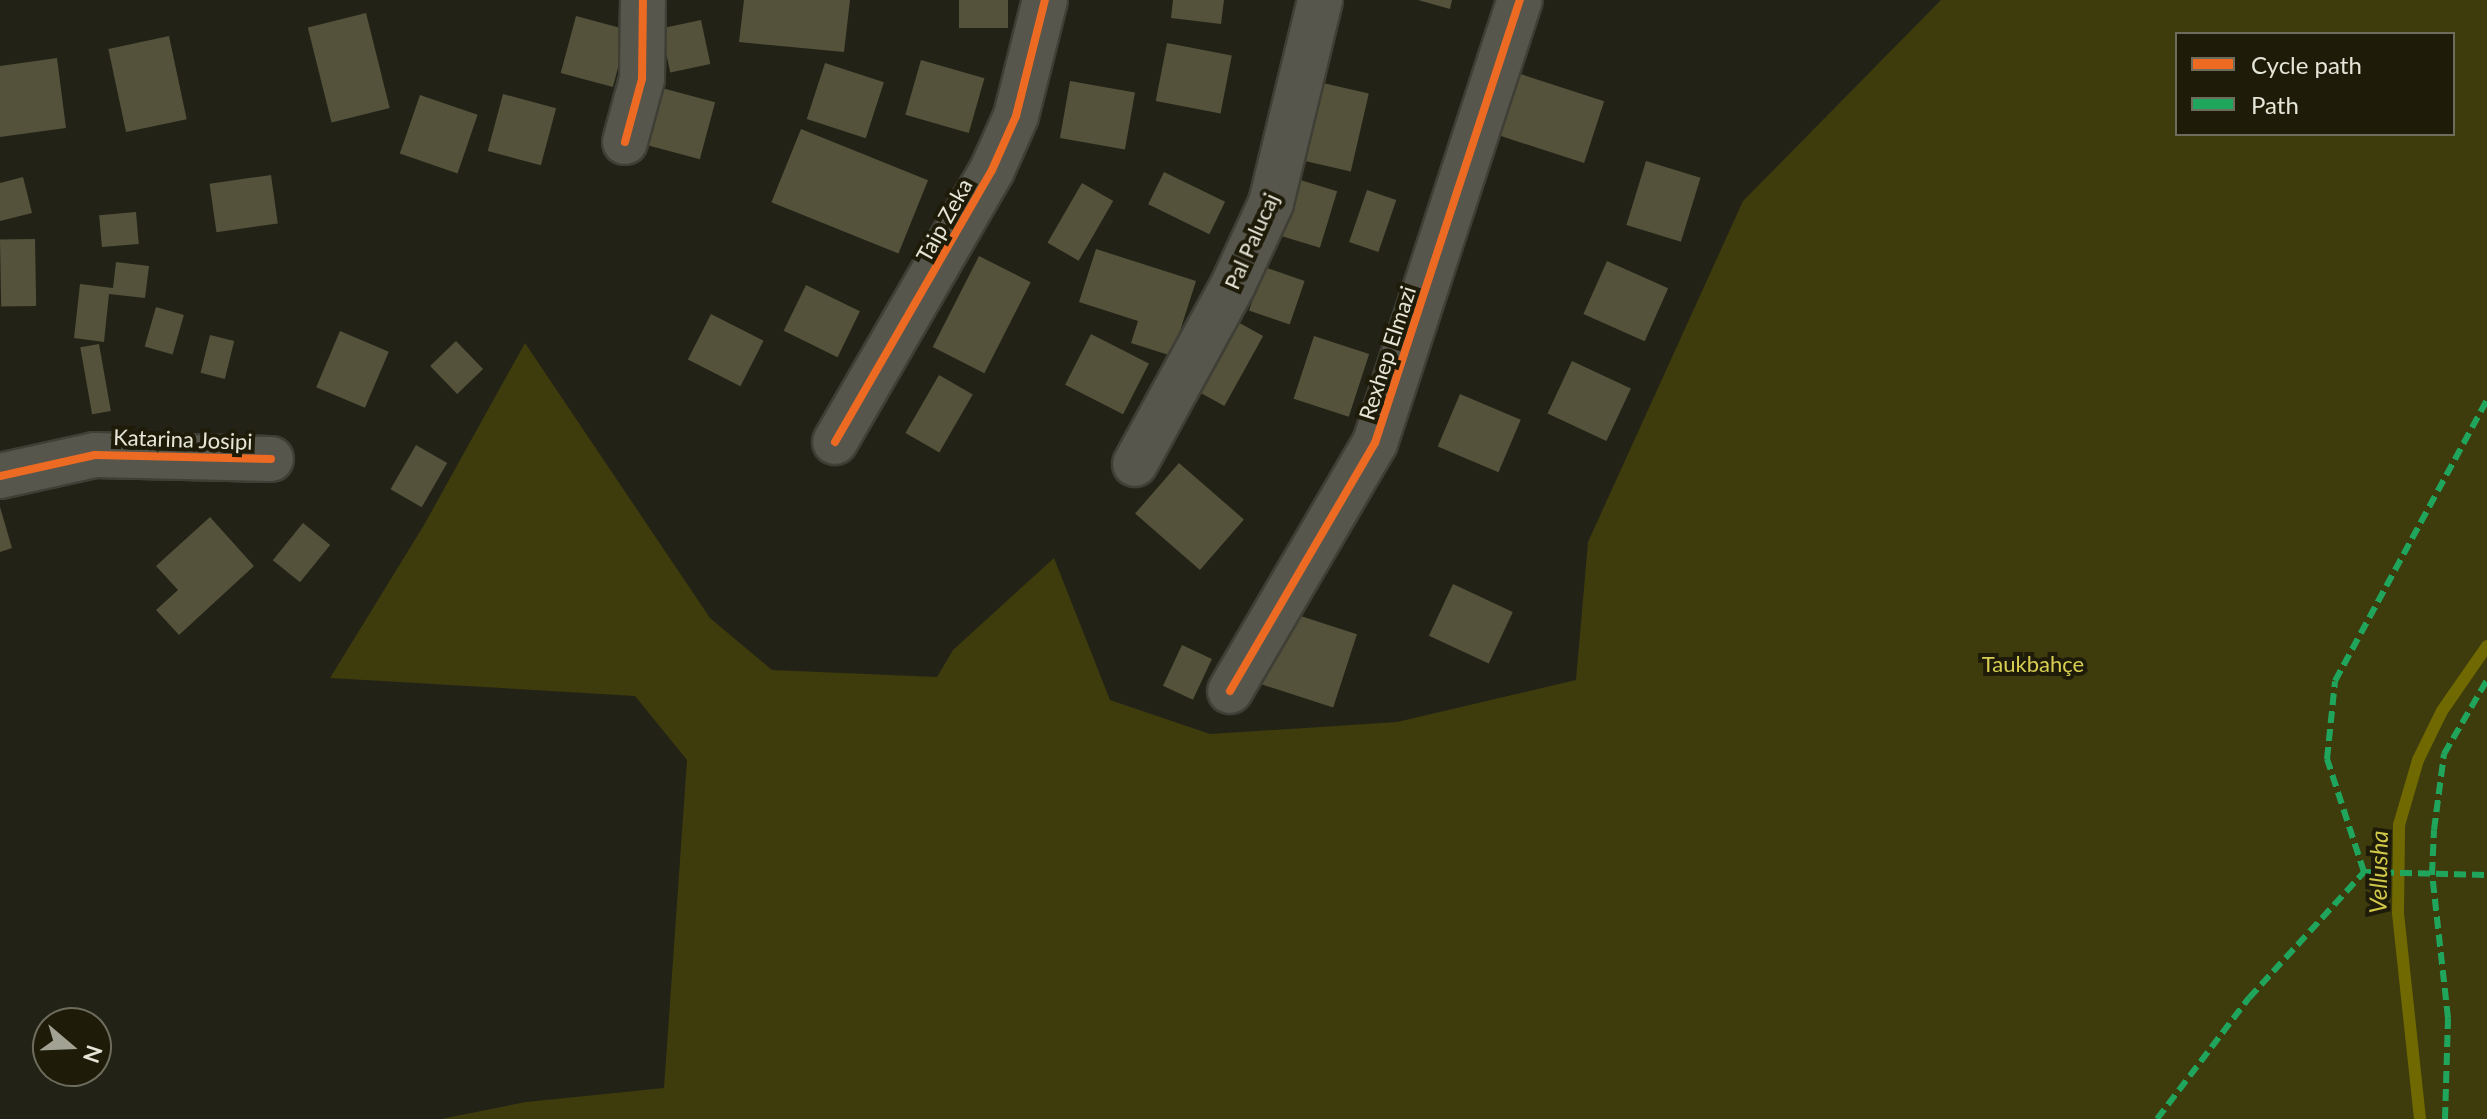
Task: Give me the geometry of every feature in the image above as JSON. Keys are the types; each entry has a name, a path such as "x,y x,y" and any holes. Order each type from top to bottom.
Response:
{"street":[{"path":"625,142 642,79 643,0"},
{"name":"Taip Zeka","path":"835,442 992,170 1016,116 1045,0"},
{"name":"Pal Palucaj","path":"1135,464 1219,312 1271,203 1320,0"},
{"name":"Rexhep Elmazi","path":"1230,691 1375,443 1520,0"},
{"name":"Katarina Josipi","path":"0,476 95,455 271,459"}],"green space":[{"name":"Taukbahçe","path":"1941,0 2487,0 2487,1119 441,1119 526,1102 664,1088 687,760 635,696 330,678 424,525 525,343 710,618 772,670 937,677 953,650 1054,558 1110,700 1210,734 1397,722 1576,680 1588,542 1743,201"}],"building":[{"path":"744,0 850,0 844,52 739,42"},
{"path":"959,0 1008,0 1008,28 959,28"},
{"path":"1173,0 1224,0 1221,24 1171,18"},
{"path":"1418,0 1452,0 1450,9"},
{"path":"366,13 390,108 331,123 308,28"},
{"path":"576,16 628,30 613,87 561,73"},
{"path":"701,20 710,64 670,73 661,29"},
{"path":"169,36 187,119 126,132 108,49"},
{"path":"1167,43 1232,56 1221,114 1156,101"},
{"path":"57,58 66,128 0,137 0,66"},
{"path":"921,60 984,78 969,133 905,115"},
{"path":"825,63 884,82 866,138 807,119"},
{"path":"1511,71 1604,101 1584,163 1491,133"},
{"path":"1070,81 1135,92 1125,150 1060,138"},
{"path":"1323,83 1369,94 1351,172 1305,161"},
{"path":"662,88 715,102 700,159 647,145"},
{"path":"503,94 556,108 541,165 488,151"},
{"path":"420,95 478,115 457,173 400,154"},
{"path":"801,129 928,180 898,254 771,202"},
{"path":"1646,161 1701,178 1681,242 1626,225"},
{"path":"1164,172 1225,202 1209,234 1148,204"},
{"path":"271,175 278,224 216,232 210,184"},
{"path":"23,177 32,213 0,221 0,183"},
{"path":"1297,179 1337,191 1320,248 1280,235"},
{"path":"1082,183 1113,201 1079,261 1048,243"},
{"path":"1367,190 1396,200 1378,252 1349,242"},
{"path":"136,212 139,244 102,247 99,215"},
{"path":"35,239 36,306 1,307 0,240"},
{"path":"1096,249 1196,281 1172,356 1131,343 1138,321 1079,302"},
{"path":"979,256 1031,282 984,373 933,347"},
{"path":"1607,261 1668,288 1645,341 1583,314"},
{"path":"116,262 149,266 145,298 109,294 104,342 74,338 80,284 113,288"},
{"path":"1264,267 1305,281 1290,324 1249,310"},
{"path":"806,285 860,311 838,357 784,331"},
{"path":"156,307 184,315 173,354 145,346"},
{"path":"711,314 764,341 740,386 688,359"},
{"path":"1236,321 1263,336 1224,406 1197,391"},
{"path":"340,331 389,352 365,408 316,387"},
{"path":"1091,334 1149,364 1123,414 1065,385"},
{"path":"210,335 234,341 225,379 201,373"},
{"path":"1314,336 1369,354 1349,417 1294,399"},
{"path":"456,341 483,369 457,394 430,366"},
{"path":"99,344 111,411 92,414 80,347"},
{"path":"1572,361 1631,388 1606,441 1547,414"},
{"path":"939,375 973,394 939,453 906,433"},
{"path":"1460,394 1521,420 1498,472 1438,446"},
{"path":"416,445 447,463 422,507 390,489"},
{"path":"1179,463 1244,519 1200,570 1135,514"},
{"path":"0,507 12,548 0,552"},
{"path":"210,517 254,566 179,635 156,610 178,590 156,566"},
{"path":"303,523 330,545 300,582 273,560"},
{"path":"1453,584 1513,612 1489,664 1429,636"},
{"path":"1279,609 1357,634 1333,708 1255,682"},
{"path":"1182,645 1212,659 1193,700 1163,686"}],"waterway":[{"name":"Vellusha","path":"2420,1119 2398,913 2399,825 2418,760 2442,711 2487,646"}],"marked path":[{"path":"2364,872 2327,759 2335,681 2487,400"},
{"path":"2445,1119 2448,1018 2432,874 2434,830 2444,754 2487,680"},
{"path":"2157,1119 2249,998 2364,872 2487,875"}],"cycle path":[{"path":"625,142 642,79 643,0"},
{"path":"835,442 992,170 1016,116 1045,0"},
{"path":"1230,691 1375,443 1520,0"},
{"path":"0,476 95,455 271,459"}]}
